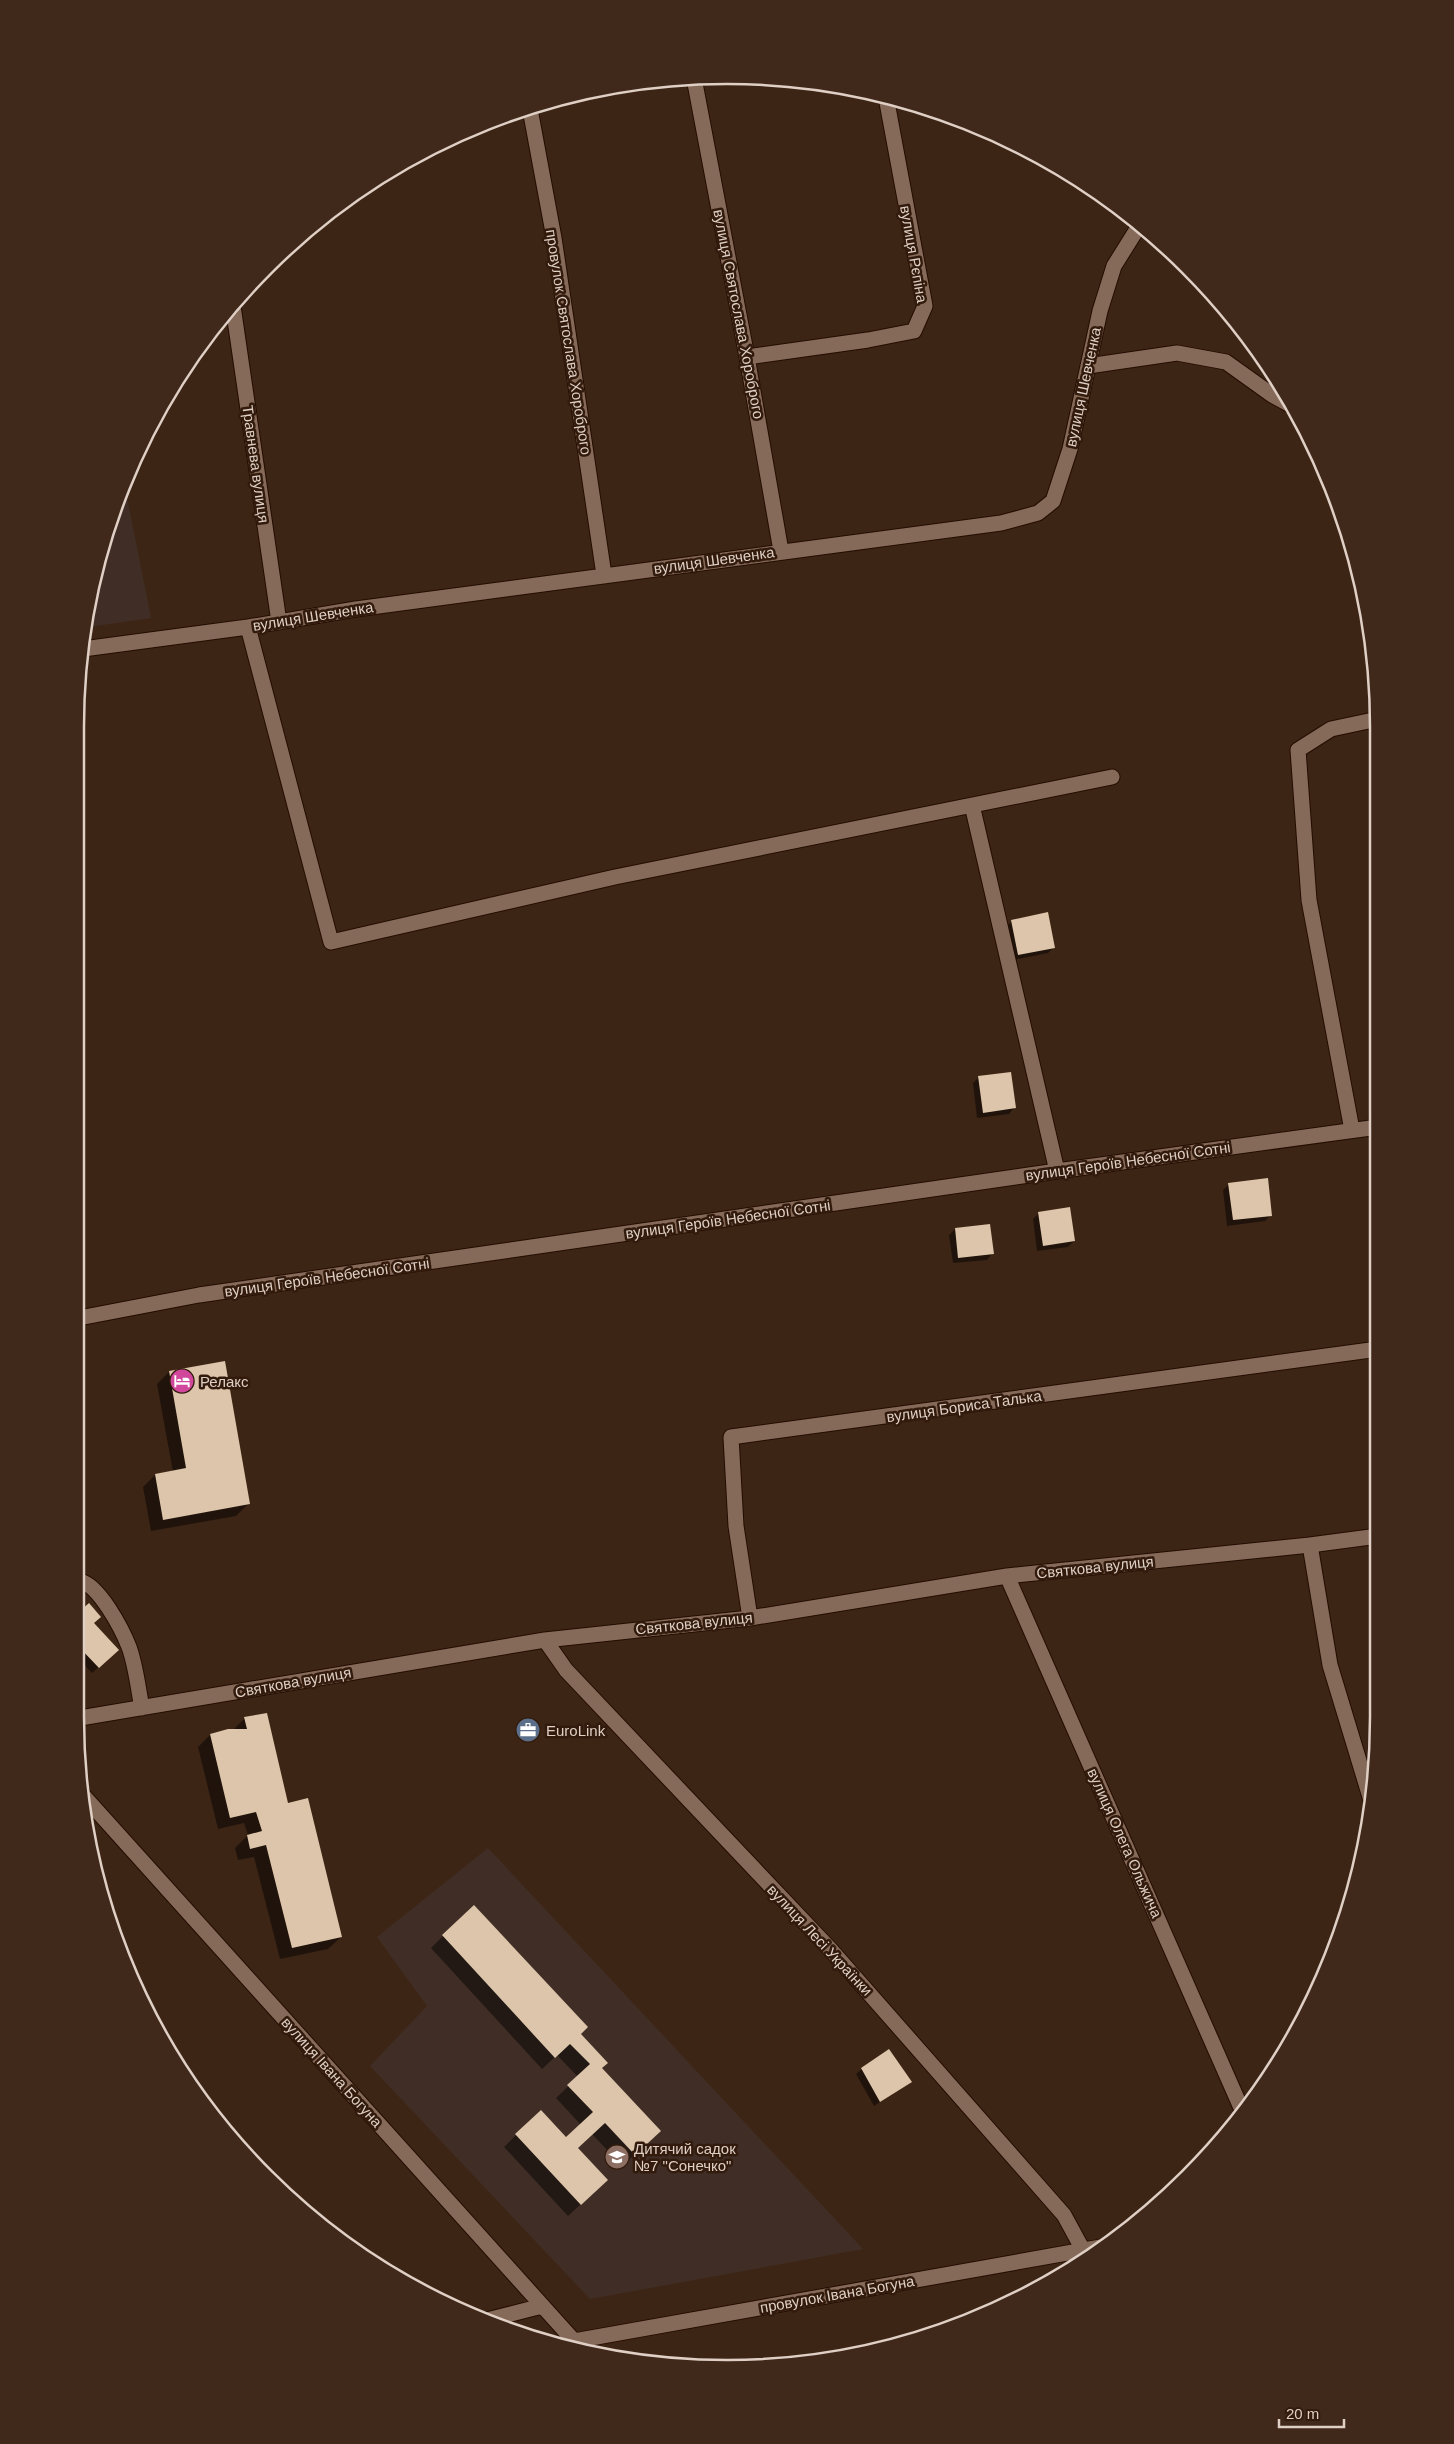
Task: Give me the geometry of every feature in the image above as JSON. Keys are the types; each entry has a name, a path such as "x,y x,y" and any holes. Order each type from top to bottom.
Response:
{"street":[{"name":"вулиця Святослава Хороброго","path":"695,85 747,356 781,551"},
{"name":"вулиця Рєпіна","path":"747,356 868,340 914,331 926,306 887,105"},
{"name":"провулок Святослава Хороброго","path":"531,115 554,238 604,575"},
{"name":"вулиця Шевченка","path":"88,648 604,575 1001,523 1038,513 1052,501 1056,493 1070,449 1100,311 1114,266 1136,231"},
{"name":"Травнева вулиця","path":"234,314 279,622"},
{"path":"1088,366 1177,354 1226,362 1281,400"},
{"path":"248,627 331,942 615,877 1112,777"},
{"path":"1352,1130 1309,900 1298,750 1332,729 1370,721"},
{"path":"972,805 1057,1171"},
{"name":"вулиця Героїв Небесної Сотні","path":"84,1317 209,1294 1057,1171 1370,1128"},
{"name":"вулиця Бориса Талька","path":"750,1618 736,1526 731,1437 1370,1350"},
{"name":"Святкова вулиця","path":"84,1717 544,1640 750,1618 1007,1576 1310,1546 1370,1537"},
{"path":"1310,1546 1330,1665 1366,1785"},
{"name":"вулиця Олега Ольжича","path":"1007,1576 1240,2105"},
{"path":"84,1583 93,1587 103,1601 128,1647 142,1708"},
{"name":"вулиця Лесі Українки","path":"544,1640 566,1670 831,1950 1064,2215 1083,2250"},
{"name":"вулиця Івана Богуна","path":"89,1801 575,2341"},
{"name":"провулок Івана Богуна","path":"587,2344 1088,2249"},
{"path":"497,2317 542,2306"}],"shaded area":[{"path":"127,497 151,618 92,626 106,561"},
{"name":"Дитячий садок №7 \"Сонечко\"","path":"488,1848 863,2249 590,2299 370,2066 427,2006 377,1937"}],"building":[{"path":"1048,912 1055,948 1018,955 1011,920"},
{"path":"1011,1072 1016,1108 983,1113 978,1076"},
{"path":"1268,1178 1272,1216 1233,1220 1228,1183"},
{"path":"1070,1207 1075,1241 1043,1246 1038,1212"},
{"path":"990,1224 994,1254 958,1258 955,1228"},
{"path":"225,1361 250,1504 163,1520 155,1474 186,1468 169,1371"},
{"path":"89,1603 101,1617 94,1623 119,1650 99,1668 84,1652 84,1607"},
{"path":"267,1713 288,1803 308,1798 342,1937 292,1948 266,1845 250,1849 247,1835 262,1831 256,1812 230,1818 210,1734 228,1729 247,1729 244,1717"},
{"path":"474,1905 588,2027 581,2034 608,2063 602,2068 661,2131 635,2155 605,2123 578,2148 608,2180 581,2205 515,2134 541,2110 566,2137 593,2112 567,2085 590,2064 570,2044 555,2058 442,1935"},
{"path":"889,2049 912,2082 880,2102 861,2068"}],"place":[{"name":"Релакс","path":"182,1381"},
{"name":"EuroLink","path":"528,1730"},
{"name":"Дитячий садок №7 \"Сонечко\"","path":"617,2157"}]}
